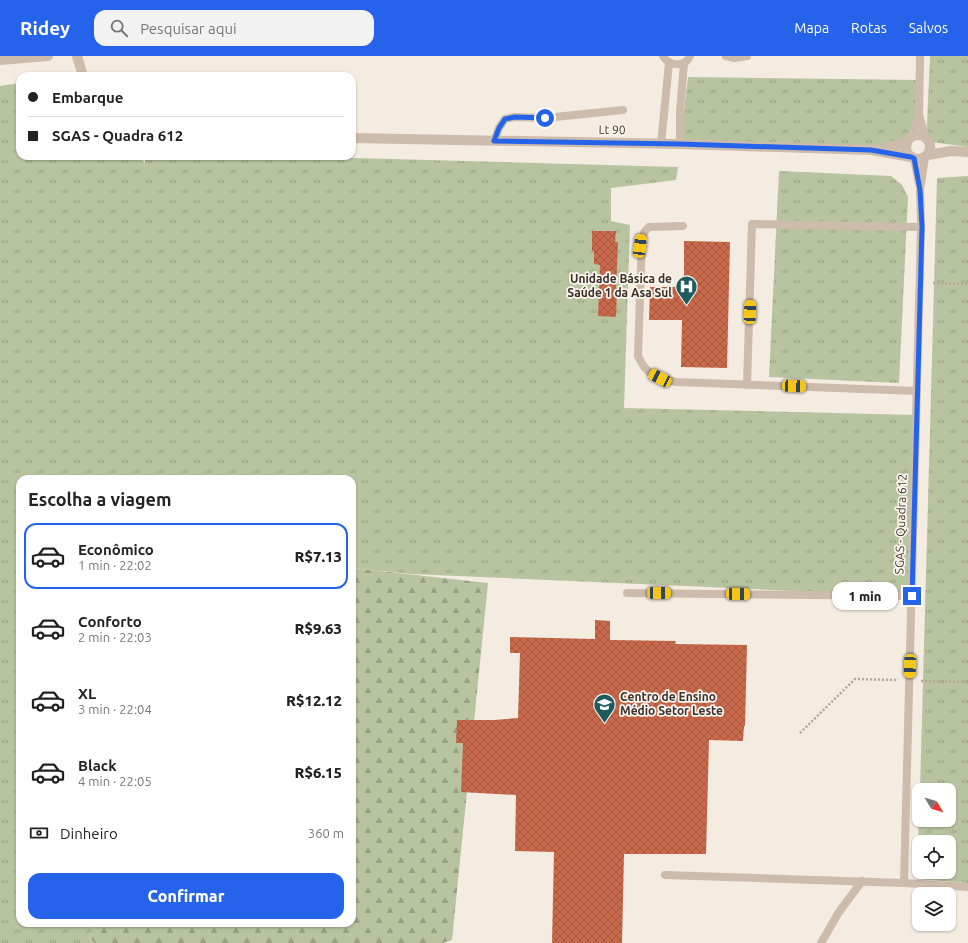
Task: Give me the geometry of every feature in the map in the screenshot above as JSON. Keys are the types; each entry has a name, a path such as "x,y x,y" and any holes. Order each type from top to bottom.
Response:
{"street":[{"path":"0,60 48,56"},
{"path":"77,56 82,72"},
{"path":"951,151 919,136 910,140 907,150 912,157 919,159 926,156 951,151 968,152"},
{"name":"Lt 90","path":"356,138 680,144 871,150 912,157"},
{"name":"Lt 90","path":"871,150 910,140"},
{"path":"926,156 930,150 928,141"}],"lane":[{"path":"661,144 666,59 676,65 684,63 690,56"},
{"path":"726,56 734,58 747,56"},
{"path":"910,140 919,115 920,56"},
{"path":"680,144 680,112 684,63"},
{"path":"494,141 499,128 505,119 515,117 545,118 623,110"},
{"path":"919,115 928,141"},
{"name":"SGAS - Quadra 612","path":"920,190 926,156"},
{"name":"SGAS - Quadra 612","path":"904,883 922,227 920,190 912,157"},
{"path":"747,385 752,224 922,227"},
{"path":"683,226 649,227 645,231 642,238 638,356 642,366 648,373 676,382 917,391"},
{"path":"627,593 912,596"},
{"path":"665,875 904,883 968,888"},
{"path":"821,943 822,938 839,912 862,882"}],"path":[{"path":"920,282 968,284"},
{"path":"800,733 855,679 968,682"}],"green space":[{"path":"930,56 968,56 968,147 932,142 928,137 927,125"},
{"path":"688,77 920,80 912,137 871,150 680,144"},
{"path":"16,84 16,160 142,160 145,163 145,160 356,160 356,158 678,167 676,180 611,188 611,221 630,225 624,408 917,415 911,596 411,574 356,568 356,475 16,475 16,927 96,927 88,937 95,943 0,943 0,86"},
{"path":"779,171 891,176 902,185 908,197 899,383 769,377"},
{"path":"968,176 968,883 917,879 956,879 956,835 918,835 918,827 956,827 956,783 920,783 937,178"},
{"path":"356,568 488,583 452,940 443,943 95,943 88,937 96,927 356,927"}],"building":[{"path":"592,231 616,231 615,242 618,242 616,317 598,316 600,265 594,264 594,251 592,251"},
{"name":"Unidade Básica de Saúde 1 da Asa Sul","path":"684,241 730,242 727,368 681,367 682,320 649,320 650,287 684,287"},
{"path":"595,620 610,621 610,640 676,641 675,644 747,645 745,726 743,741 709,740 706,854 624,854 622,943 552,943 554,852 515,851 516,795 461,792 463,743 456,743 457,720 494,720 518,718 520,653 510,653 510,637 595,639"}],"place":[{"name":"Unidade Básica de Saúde 1 da Asa Sul","path":"687,306"},
{"name":"Centro de Ensino Médio Setor Leste","path":"605,724"}],"route":[{"path":"545,118 515,117 505,119 501,123 494,141 680,144 871,150 914,158 920,190 922,227 912,596"}]}
